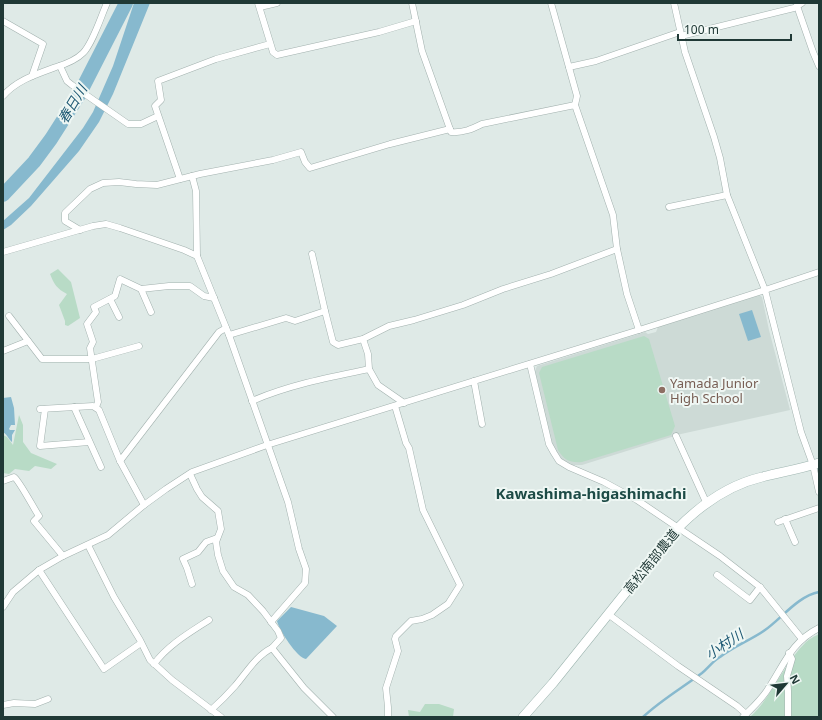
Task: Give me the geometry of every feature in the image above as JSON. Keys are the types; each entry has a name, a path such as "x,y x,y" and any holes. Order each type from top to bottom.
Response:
{"street":[{"path":"3,96 9,89 18,83 32,76 60,66 84,52 107,3"},
{"path":"277,3 259,5 270,44 273,52 277,55 379,32 416,21"},
{"path":"412,3 422,51 450,130"},
{"path":"551,3 577,96 575,105 613,215 617,249 627,294 639,330"},
{"path":"674,3 692,77 720,158 727,195 765,290 801,432 816,464 819,492"},
{"path":"569,67 596,61 681,34 794,8 799,5 813,52 819,66"},
{"path":"3,21 43,44 32,76"},
{"path":"180,179 155,106 161,100 158,81 216,59 270,44"},
{"path":"60,66 67,81 75,88 128,124 141,124 158,116"},
{"path":"80,230 65,221 65,213 90,189 103,183 119,182 158,185 301,152 305,162 310,168 390,144 450,130 451,132 459,132 470,130 482,124 575,105"},
{"path":"192,176 196,191 197,256 229,335 288,502 299,549 306,569 305,583 271,622"},
{"path":"669,207 727,195"},
{"path":"3,252 106,224 184,250 197,256"},
{"path":"312,254 333,342 338,345 363,339 389,326 463,305 503,289 551,274 617,249"},
{"path":"3,607 13,592 39,570 63,556 108,535 144,505 190,474 267,445 404,404 819,272"},
{"path":"96,407 98,402 90,348 93,342 87,324 96,312 94,307 115,296 120,280 141,289 169,286 190,286 195,288 204,296 214,298"},
{"path":"141,289 150,312"},
{"path":"110,299 119,317"},
{"path":"229,335 286,318 295,321 325,311"},
{"path":"8,316 42,359 92,358 139,346"},
{"path":"120,461 219,332 226,328"},
{"path":"363,339 368,354 369,369 378,385 404,404"},
{"path":"3,351 28,340"},
{"path":"530,364 549,444 559,461 569,467 604,482 637,500 720,556 760,587 802,639"},
{"path":"252,401 277,391 369,369"},
{"path":"474,382 482,424"},
{"path":"388,717 386,688 398,651 395,639 396,636 411,620 422,619 432,615 448,604 460,585 423,510 409,448 406,443 395,406"},
{"path":"74,407 100,467"},
{"path":"89,442 40,446 43,409 96,407 99,410 120,461 144,505"},
{"path":"676,436 706,502"},
{"name":"高松南部農道","path":"523,717 553,683 677,528 690,515 706,502 738,485 761,477 816,464"},
{"path":"190,474 202,497 218,511 221,529 216,542 218,555 230,582 234,587 248,595 278,631 281,638 272,648 264,652 234,687 211,710"},
{"path":"3,481 14,477 18,480 39,516 34,521 63,556"},
{"path":"778,522 819,508"},
{"path":"785,519 796,542"},
{"path":"192,584 183,559 198,552 206,542 217,538"},
{"path":"88,545 114,597 150,660 172,680 221,717"},
{"path":"39,570 104,668 141,643"},
{"path":"717,575 750,600 760,587"},
{"path":"608,614 678,666 737,706 744,716 767,691 789,653 802,639 819,628"},
{"path":"154,664 160,655 172,645 209,620"},
{"path":"272,648 304,688 333,717"},
{"path":"788,717 787,676 792,659 789,653"},
{"path":"3,705 14,703 35,704 48,699"}],"shaded area":[{"name":"Yamada Junior High School","path":"758,294 762,297 790,410 681,434 582,465 572,465 562,459 555,452 535,371 537,366 645,332 648,334 656,332 658,327"}],"green space":[{"path":"58,269 71,282 80,318 68,326 65,325 59,305 67,294 56,286 50,274"},
{"path":"644,336 649,339 675,426 671,435 582,462 574,462 565,458 558,450 539,373 542,367"},
{"path":"19,415 23,425 23,442 31,453 57,464 51,469 35,466 29,471 15,469 9,474 3,473 3,435 7,437 13,445"},
{"path":"819,634 819,717 750,717 765,700 798,651 807,641"},
{"path":"425,704 439,704 454,709 453,717 409,717 408,710 420,712"}],"water":[{"path":"134,3 150,3 113,94 99,122 79,151 31,206 11,225 3,230 3,221 29,198 83,128 93,112 113,66"},
{"path":"752,310 761,337 748,341 739,314"},
{"path":"11,397 14,408 15,425 11,425 9,429 15,430 12,435 12,442 3,432 3,398"},
{"path":"291,607 324,616 337,626 306,659 293,649 278,625 277,621"}],"waterway":[{"name":"春日川","path":"3,195 34,162 51,139 79,95 126,3"},
{"name":"小村川","path":"643,717 702,673 717,659 765,630 804,598 819,592"}],"place":[{"name":"Yamada Junior High School","path":"662,390"}],"district":[{"name":"Kawashima-higashimachi","path":"591,493"}]}
